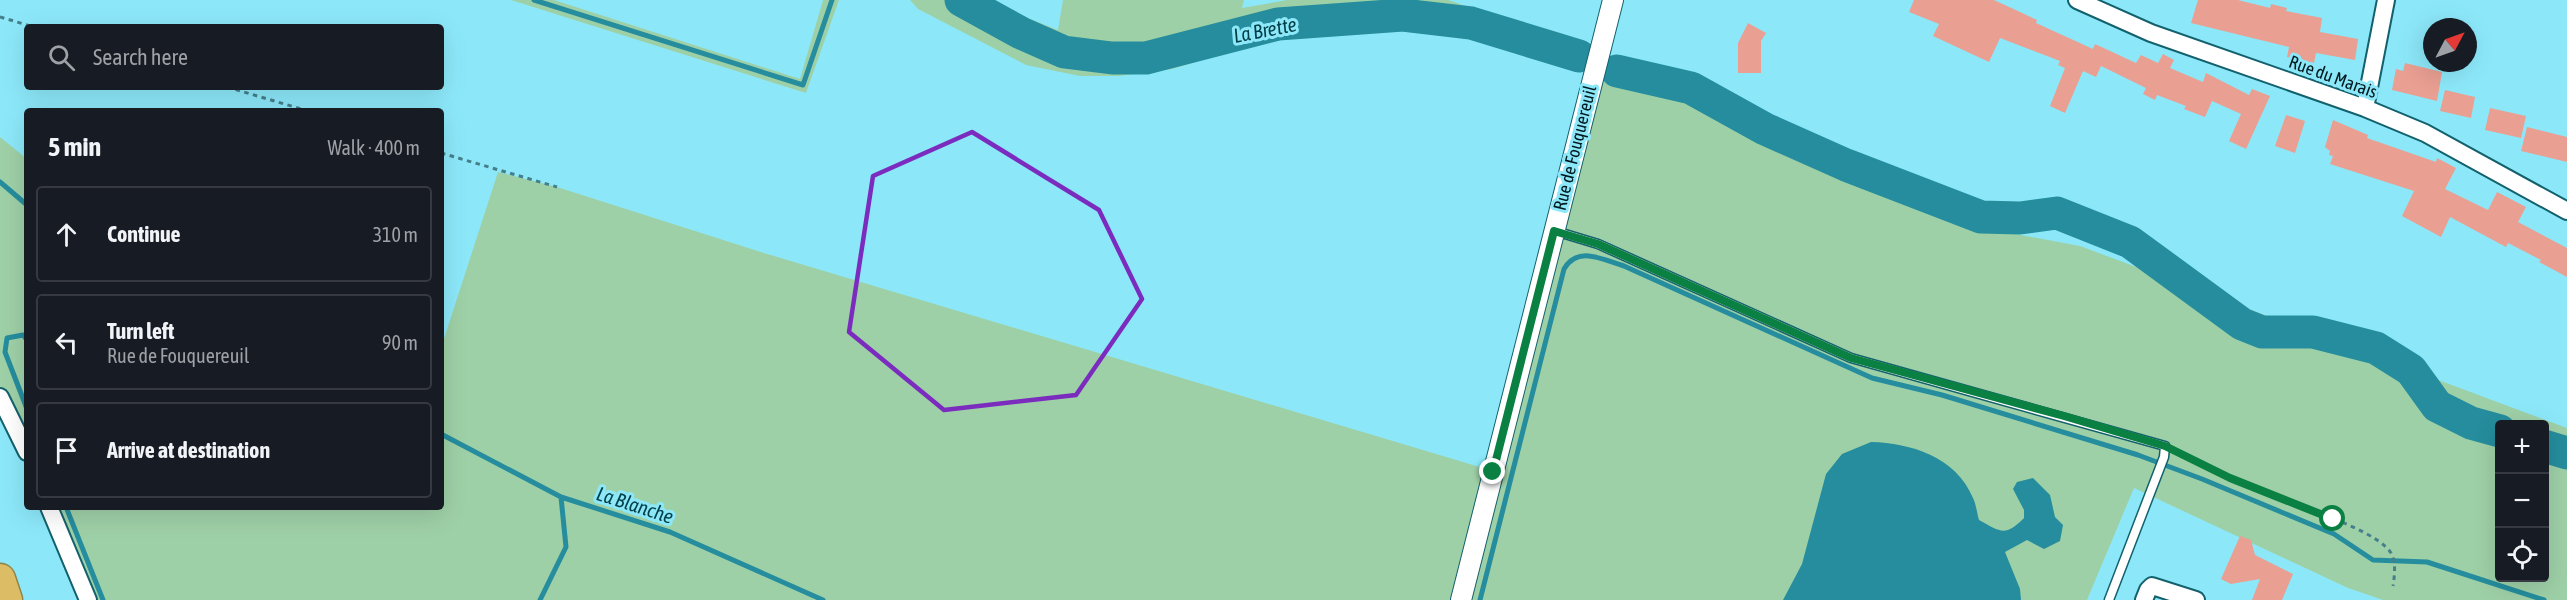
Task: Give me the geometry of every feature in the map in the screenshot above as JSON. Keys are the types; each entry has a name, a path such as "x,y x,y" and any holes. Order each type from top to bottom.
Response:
{"highway":[{"path":"0,579 8,600"}],"street":[{"name":"Rue de Fouquereuil","path":"1461,600 1613,0"},
{"name":"Rue du Marais","path":"2077,0 2151,33 2365,108 2425,133 2567,211"},
{"path":"2365,108 2386,0"},
{"path":"0,397 24,446"},
{"path":"50,510 88,600"},
{"path":"2144,600 2152,586 2196,600"}],"lane":[{"path":"1554,231 1598,244 1851,358 2165,446 2164,457 2109,600"}],"path":[{"path":"0,16 25,24"},
{"path":"237,90 298,108"},
{"path":"444,154 498,172 557,187"},
{"path":"2165,446 2230,478 2333,519 2386,547 2392,555 2396,573 2393,586"}],"highlighted area":[{"path":"972,132 1099,210 1142,299 1076,395 944,410 849,332 873,176"}],"green space":[{"path":"511,0 554,0 800,79 823,0 839,0 806,93"},
{"path":"910,0 989,0 1012,12 1058,30 1063,0 1244,0 1242,8 1287,0 1448,0 1581,44 1572,68 1481,41 1409,24 1286,35 1172,69 1119,76 1080,76 1026,65 918,9"},
{"path":"1593,79 1700,107 1849,183 1984,228 2080,246 2546,420 2495,420 2495,582 2549,582 2549,421 2567,428 2567,600 2383,600 2348,588 2134,488 2087,600 88,600 50,510 444,510 444,339 498,172 557,187 764,253 1493,471"},
{"path":"0,137 24,157 24,446 0,397"}],"water":[{"path":"1871,442 1916,449 1944,463 1956,472 1965,484 1974,500 1979,520 1998,530 2012,528 2024,518 2024,510 2013,489 2017,482 2033,478 2050,495 2055,517 2063,525 2060,541 2044,549 2027,540 2005,552 2020,589 2021,600 1783,600 1802,564 1826,474 1842,454"}],"building":[{"path":"1914,0 1994,0 2037,20 2036,23 2093,49 2095,44 2136,63 2141,55 2158,63 2163,54 2174,60 2170,68 2203,82 2206,73 2249,95 2252,89 2270,96 2246,149 2229,141 2241,114 2212,101 2205,117 2184,109 2186,106 2157,95 2155,100 2143,94 2146,88 2101,66 2096,77 2083,71 2065,113 2050,106 2065,68 2058,65 2060,61 2000,38 1989,62 1933,36 1939,24 1909,12"},
{"path":"2198,0 2238,0 2270,8 2271,4 2287,8 2286,11 2322,18 2320,32 2358,39 2355,60 2316,53 2314,63 2287,57 2289,47 2191,23"},
{"path":"1748,23 1766,33 1761,41 1761,73 1738,73 1738,43"},
{"path":"2405,63 2423,67 2423,72 2442,72 2437,101 2392,90 2396,69 2403,71"},
{"path":"2445,90 2475,97 2471,118 2440,111"},
{"path":"2490,108 2526,116 2521,138 2485,130"},
{"path":"2286,115 2305,121 2295,153 2275,146"},
{"path":"2333,120 2368,135 2367,138 2436,162 2437,158 2456,168 2445,189 2488,210 2497,192 2526,207 2518,222 2567,248 2567,277 2508,243 2506,247 2450,217 2441,237 2402,216 2414,191 2330,164 2333,156 2329,155 2330,151 2325,147"},
{"path":"2527,127 2567,137 2567,162 2521,151"},
{"path":"2240,536 2251,540 2255,555 2293,574 2282,600 2252,600 2260,579 2231,584 2221,579"}],"waterway":[{"path":"534,0 803,85 832,0"},
{"name":"La Brette","path":"961,0 1021,33 1064,52 1112,58 1146,58 1278,24 1403,15 1471,23 1579,56"},
{"path":"1617,71 1691,88 1765,129 1846,165 1981,217 2020,218 2057,213 2130,242 2242,324 2262,332 2313,332 2376,348 2411,370 2437,406 2471,423 2495,430"},
{"name":"La Blanche","path":"0,182 24,202"},
{"path":"1480,600 1564,269 1576,258 1584,256 1624,266 1872,378 1942,395 2138,455 2202,479 2334,534 2373,560 2427,562 2544,600"},
{"path":"24,336 7,338 5,352 24,401"},
{"name":"La Blanche","path":"444,436 561,497 670,532 823,600"},
{"path":"2549,448 2567,453"},
{"path":"540,600 566,547 561,497"},
{"path":"67,510 103,600"}],"route":[{"path":"1493,472 1554,231 1598,244 1851,358 2165,446 2230,478 2333,519"}]}
